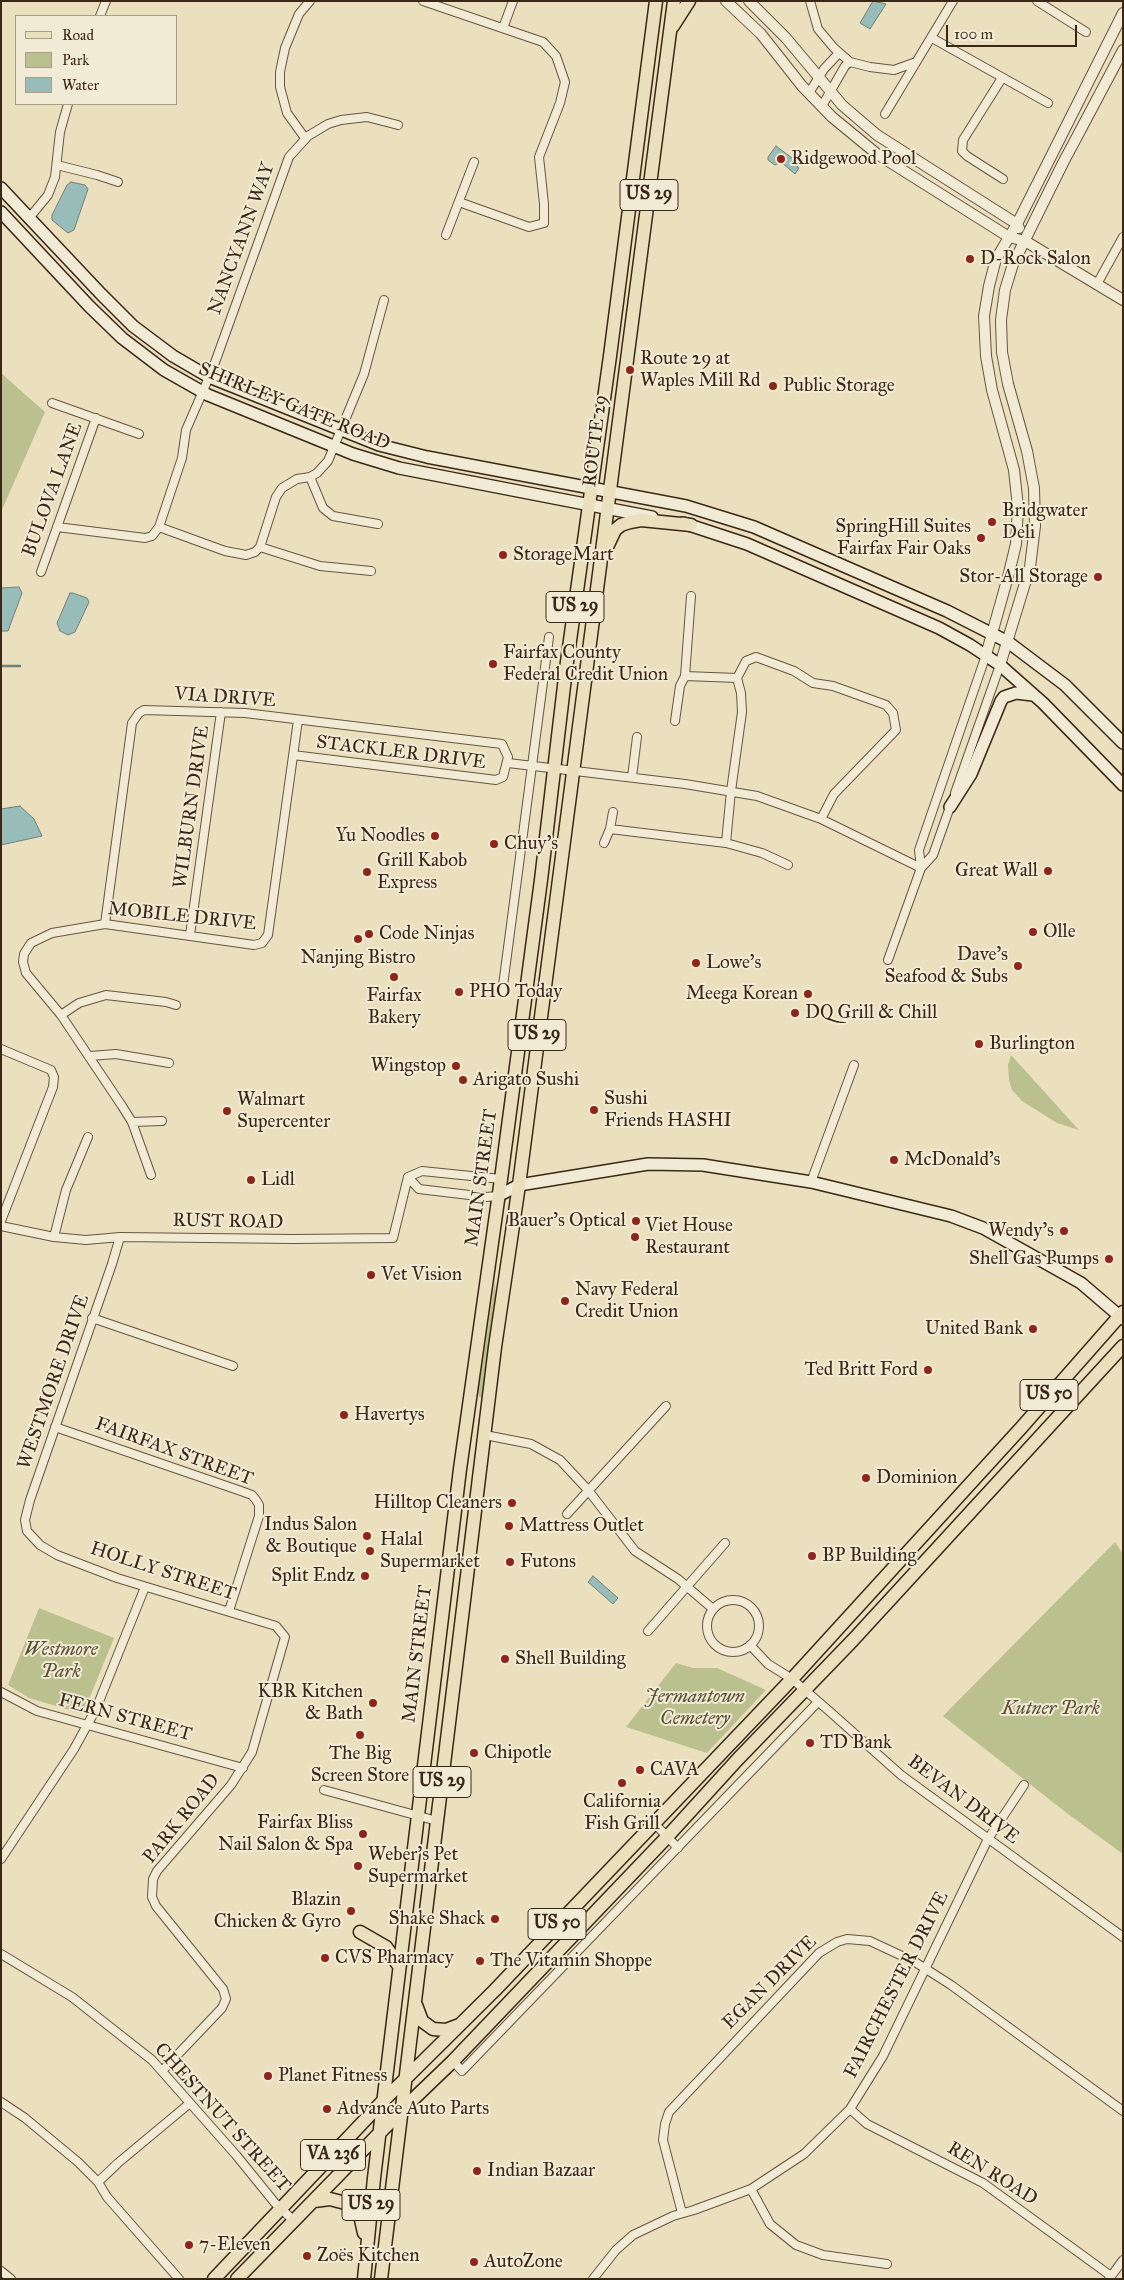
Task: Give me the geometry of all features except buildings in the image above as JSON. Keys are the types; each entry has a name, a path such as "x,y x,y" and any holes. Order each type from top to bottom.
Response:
{"main road":[{"name":"ROUTE 29","path":"541,880 554,768 656,1"},
{"name":"ROUTE 29","path":"557,886 674,1"},
{"path":"670,32 689,1"},
{"name":"SHIRLEY GATE ROAD","path":"1,188 133,326 172,356 209,377 379,445 427,457 707,510 754,527 947,611 1008,642 1065,686 1123,743"},
{"name":"SHIRLEY GATE ROAD","path":"1,212 89,306 122,338 164,370 203,392 374,461 691,525 747,544 939,628 986,655 1035,696 1091,750 1123,785"},
{"path":"596,588 610,537 621,525 641,520 691,525"},
{"path":"950,807 971,774 1004,697 1016,693 1035,696"},
{"name":"MAIN STREET","path":"384,2100 460,1469 541,880"},
{"name":"MAIN STREET","path":"403,2109 501,1303 519,1185 557,886"},
{"path":"498,1196 519,1185 622,1166 667,1163 703,1165 811,1182 950,1216 983,1228 1081,1283 1122,1316"},
{"path":"501,1179 519,1185"},
{"name":"US 50","path":"384,2100 460,2025 792,1679 1122,1316"},
{"name":"US 50","path":"403,2109 452,2061 667,1837 1123,1346"},
{"path":"1035,1412 1047,1427"},
{"path":"943,1512 955,1528"},
{"path":"360,1932 386,1947 400,1966"},
{"path":"415,2003 422,2021 434,2029 446,2030 460,2025"},
{"name":"US 29","path":"364,2279 384,2100"},
{"name":"VA 236","path":"214,2279 384,2100"},
{"name":"US 29","path":"381,2279 403,2109"},
{"name":"VA 236","path":"237,2279 403,2109"},
{"path":"314,2201 343,2201 355,2208 363,2224 367,2248"}],"street":[{"path":"100,15 106,1"},
{"path":"305,138 287,113 280,87 280,72 285,48 299,14 310,1"},
{"path":"423,1 543,42 556,56 565,82 560,103 539,157 544,224 529,227 459,202"},
{"path":"503,28 512,1"},
{"path":"726,1 761,34 809,93 845,129 877,154 1009,237 1025,240 1123,300"},
{"path":"749,1 786,38 842,105 877,135 1017,224 1025,240"},
{"path":"810,1 818,29 839,53 850,62 894,70 916,62"},
{"path":"885,114 953,1"},
{"path":"1037,1 1049,4 1086,32"},
{"path":"921,868 919,850 986,655 1016,544 1018,507 1014,470 986,356 984,316 989,286 996,259 1017,224 1123,13"},
{"path":"932,38 1048,104"},
{"path":"888,960 921,868 933,855 1008,642 1030,567 1035,526 1034,488 1027,450 1008,384 1002,352 1001,320 1005,290 1013,264 1120,64 1123,50"},
{"path":"809,93 824,69 839,53"},
{"path":"822,106 845,66 850,62"},
{"path":"1002,78 963,140 962,151 1003,179"},
{"path":"30,217 48,195 58,165 60,132 68,105"},
{"name":"NANCYANN WAY","path":"159,527 182,458 186,430 209,377 284,165 305,138 328,124 347,118 373,118 398,125"},
{"path":"446,235 474,162"},
{"path":"58,165 118,182"},
{"path":"1097,284 1123,237"},
{"path":"57,527 145,538 152,536 159,527 225,550 246,555 255,552 260,547 276,497 282,488 297,480 310,477 322,468 335,446 364,374 384,300"},
{"name":"BULOVA LANE","path":"52,403 139,434"},
{"name":"BULOVA LANE","path":"40,572 96,418"},
{"path":"310,477 323,508 333,516 378,524"},
{"path":"260,547 320,566 371,571"},
{"path":"675,721 680,686 685,676 691,596"},
{"path":"502,993 549,637"},
{"path":"726,843 730,791 742,712 741,693 737,678 746,660 756,657 794,671 813,683 833,686 886,705 893,713 896,730 834,794 821,819"},
{"path":"685,676 737,678"},
{"name":"VIA DRIVE","path":"105,924 135,717 149,709 221,712 502,744 505,747 508,764"},
{"name":"WILBURN DRIVE","path":"190,935 221,712"},
{"name":"MOBILE DRIVE","path":"151,1175 132,1122 61,1015 26,973 23,962 26,948 31,943 52,933 105,924 254,945 266,940 298,720"},
{"path":"632,777 637,737"},
{"name":"STACKLER DRIVE","path":"294,755 496,780 504,777 508,764 572,769 730,791 778,802 821,819 921,868"},
{"path":"604,843 610,829 613,812"},
{"path":"610,829 726,843 762,853 788,865"},
{"path":"61,1015 80,1003 106,995 166,1002 176,1005"},
{"path":"1,1049 51,1070 54,1077 54,1087 1,1221"},
{"path":"90,1056 116,1054 170,1063"},
{"path":"811,1182 854,1065"},
{"path":"132,1122 162,1121"},
{"path":"54,1237 66,1190 88,1137"},
{"path":"498,1196 486,1197 419,1189 408,1177 422,1171 501,1179"},
{"name":"RUST ROAD","path":"1,1226 54,1237 86,1240 120,1237 393,1238 408,1177"},
{"name":"WESTMORE DRIVE","path":"31,1537 26,1526 26,1516 120,1237"},
{"path":"92,1318 234,1366"},
{"path":"567,1514 666,1406"},
{"name":"FAIRFAX STREET","path":"55,1427 242,1491 256,1500 259,1505 259,1516 229,1611"},
{"path":"485,1435 531,1444 560,1460 588,1490 635,1550 687,1587 713,1609"},
{"name":"HOLLY STREET","path":"31,1537 57,1554 145,1587 276,1626 285,1637"},
{"path":"648,1631 725,1543"},
{"path":"1,1859 88,1724 100,1700 145,1587"},
{"path":"728,1601 737,1601 751,1608 758,1623 755,1639 750,1646 734,1652 718,1648 708,1633 707,1625 713,1609 728,1601"},
{"name":"PARK ROAD","path":"163,2070 222,2008 226,1999 223,1989 156,1906 152,1898 153,1879 157,1871 231,1785 243,1768 254,1744 285,1637"},
{"name":"BEVAN DRIVE","path":"750,1646 768,1664 792,1679 805,1690 901,1775 1123,1937"},
{"name":"FERN STREET","path":"1,1692 31,1709 243,1768"},
{"path":"452,2061 462,2071 818,1702"},
{"path":"738,1759 751,1772"},
{"name":"FAIRCHESTER DRIVE","path":"593,2279 616,2250 633,2235 649,2226 682,2213 751,2189 804,2154 850,2109 883,2056 988,1839 1024,1785"},
{"path":"324,1790 437,1821"},
{"path":"654,1823 678,1848"},
{"name":"EGAN DRIVE","path":"682,2213 663,2140 664,2124 669,2112 819,1953 837,1942 862,1939 915,1962 1123,2111"},
{"name":"CHESTNUT STREET","path":"1,1954 72,1997 163,2070 281,2209 294,2221"},
{"path":"516,1995 527,2005"},
{"path":"1,2102 78,2162 98,2182 107,2196 179,2279"},
{"path":"98,2182 118,2162 190,2103"},
{"name":"REN ROAD","path":"850,2109 867,2124 983,2183 1110,2277"},
{"path":"751,2189 770,2224 796,2245 823,2255 887,2264"},
{"path":"1110,2277 1123,2260"},
{"path":"1,2270 11,2279"}],"green space":[{"path":"1,373 45,412 1,512"},
{"path":"1011,1055 1079,1130 1057,1123 1022,1101 1012,1090 1008,1065"},
{"path":"495,1280 496,1300 482,1398 479,1397 478,1393"},
{"name":"Kutner Park","path":"1115,1542 1123,1554 1123,1854 1068,1814 943,1716"},
{"name":"Westmore Park","path":"39,1608 114,1638 83,1714 29,1698 8,1685"},
{"name":"Jermantown Cemetery","path":"676,1663 693,1668 717,1668 766,1690 707,1753 626,1727"}],"water":[{"path":"873,1 886,4 870,29 860,23"},
{"name":"Ridgewood Pool","path":"776,146 800,164 795,174 781,162 775,165 768,160"},
{"path":"71,182 85,185 88,189 74,230 68,233 52,220 52,215 67,185"},
{"path":"19,587 22,593 8,631 1,631 1,588"},
{"path":"70,593 87,598 89,602 75,632 68,635 60,631 57,623"},
{"path":"20,806 34,819 42,836 1,845 1,809"},
{"path":"593,1576 618,1598 613,1604 588,1582"}],"waterway":[{"path":"1,666 20,666"}],"place":[{"name":"Ridgewood Pool","path":"781,159"},
{"name":"D-Rock Salon","path":"970,259"},
{"name":"Route 29 at Waples Mill Rd","path":"630,370"},
{"name":"Public Storage","path":"773,386"},
{"name":"Bridgwater Deli","path":"992,522"},
{"name":"SpringHill Suites Fairfax Fair Oaks","path":"981,538"},
{"name":"StorageMart","path":"503,555"},
{"name":"Stor-All Storage","path":"1098,577"},
{"name":"Fairfax County Federal Credit Union","path":"493,664"},
{"name":"Yu Noodles","path":"435,836"},
{"name":"Chuy's","path":"494,844"},
{"name":"Great Wall","path":"1048,871"},
{"name":"Grill Kabob Express","path":"367,872"},
{"name":"Olle","path":"1033,932"},
{"name":"Code Ninjas","path":"369,934"},
{"name":"Nanjing Bistro","path":"358,939"},
{"name":"Lowe's","path":"696,963"},
{"name":"Dave's Seafood & Subs","path":"1018,966"},
{"name":"Fairfax Bakery","path":"394,977"},
{"name":"PHO Today","path":"459,992"},
{"name":"Meega Korean","path":"808,994"},
{"name":"DQ Grill & Chill","path":"795,1013"},
{"name":"Burlington","path":"979,1044"},
{"name":"Wingstop","path":"456,1066"},
{"name":"Arigato Sushi","path":"463,1080"},
{"name":"Sushi Friends HASHI","path":"594,1110"},
{"name":"Walmart Supercenter","path":"227,1111"},
{"name":"McDonald's","path":"894,1160"},
{"name":"Lidl","path":"251,1180"},
{"name":"Bauer's Optical","path":"636,1221"},
{"name":"Wendy's","path":"1064,1231"},
{"name":"Viet House Restaurant","path":"635,1237"},
{"name":"Shell Gas Pumps","path":"1109,1259"},
{"name":"Vet Vision","path":"371,1275"},
{"name":"Navy Federal Credit Union","path":"565,1301"},
{"name":"United Bank","path":"1033,1329"},
{"name":"Ted Britt Ford","path":"928,1370"},
{"name":"Havertys","path":"344,1415"},
{"name":"Dominion","path":"866,1478"},
{"name":"Hilltop Cleaners","path":"512,1503"},
{"name":"Mattress Outlet","path":"509,1526"},
{"name":"Indus Salon & Boutique","path":"367,1536"},
{"name":"Halal Supermarket","path":"370,1551"},
{"name":"BP Building","path":"812,1556"},
{"name":"Futons","path":"510,1562"},
{"name":"Split Endz","path":"365,1576"},
{"name":"Shell Building","path":"505,1659"},
{"name":"KBR Kitchen & Bath","path":"373,1703"},
{"name":"The Big Screen Store","path":"360,1735"},
{"name":"TD Bank","path":"810,1743"},
{"name":"Chipotle","path":"474,1753"},
{"name":"CAVA","path":"640,1770"},
{"name":"California Fish Grill","path":"622,1783"},
{"name":"Fairfax Bliss Nail Salon & Spa","path":"363,1834"},
{"name":"Weber's Pet Supermarket","path":"358,1866"},
{"name":"Blazin Chicken & Gyro","path":"351,1911"},
{"name":"Shake Shack","path":"495,1919"},
{"name":"CVS Pharmacy","path":"325,1958"},
{"name":"The Vitamin Shoppe","path":"480,1961"},
{"name":"Planet Fitness","path":"268,2076"},
{"name":"Advance Auto Parts","path":"327,2109"},
{"name":"Indian Bazaar","path":"477,2171"},
{"name":"7-Eleven","path":"189,2245"},
{"name":"Zoës Kitchen","path":"307,2256"},
{"name":"AutoZone","path":"474,2262"}]}
